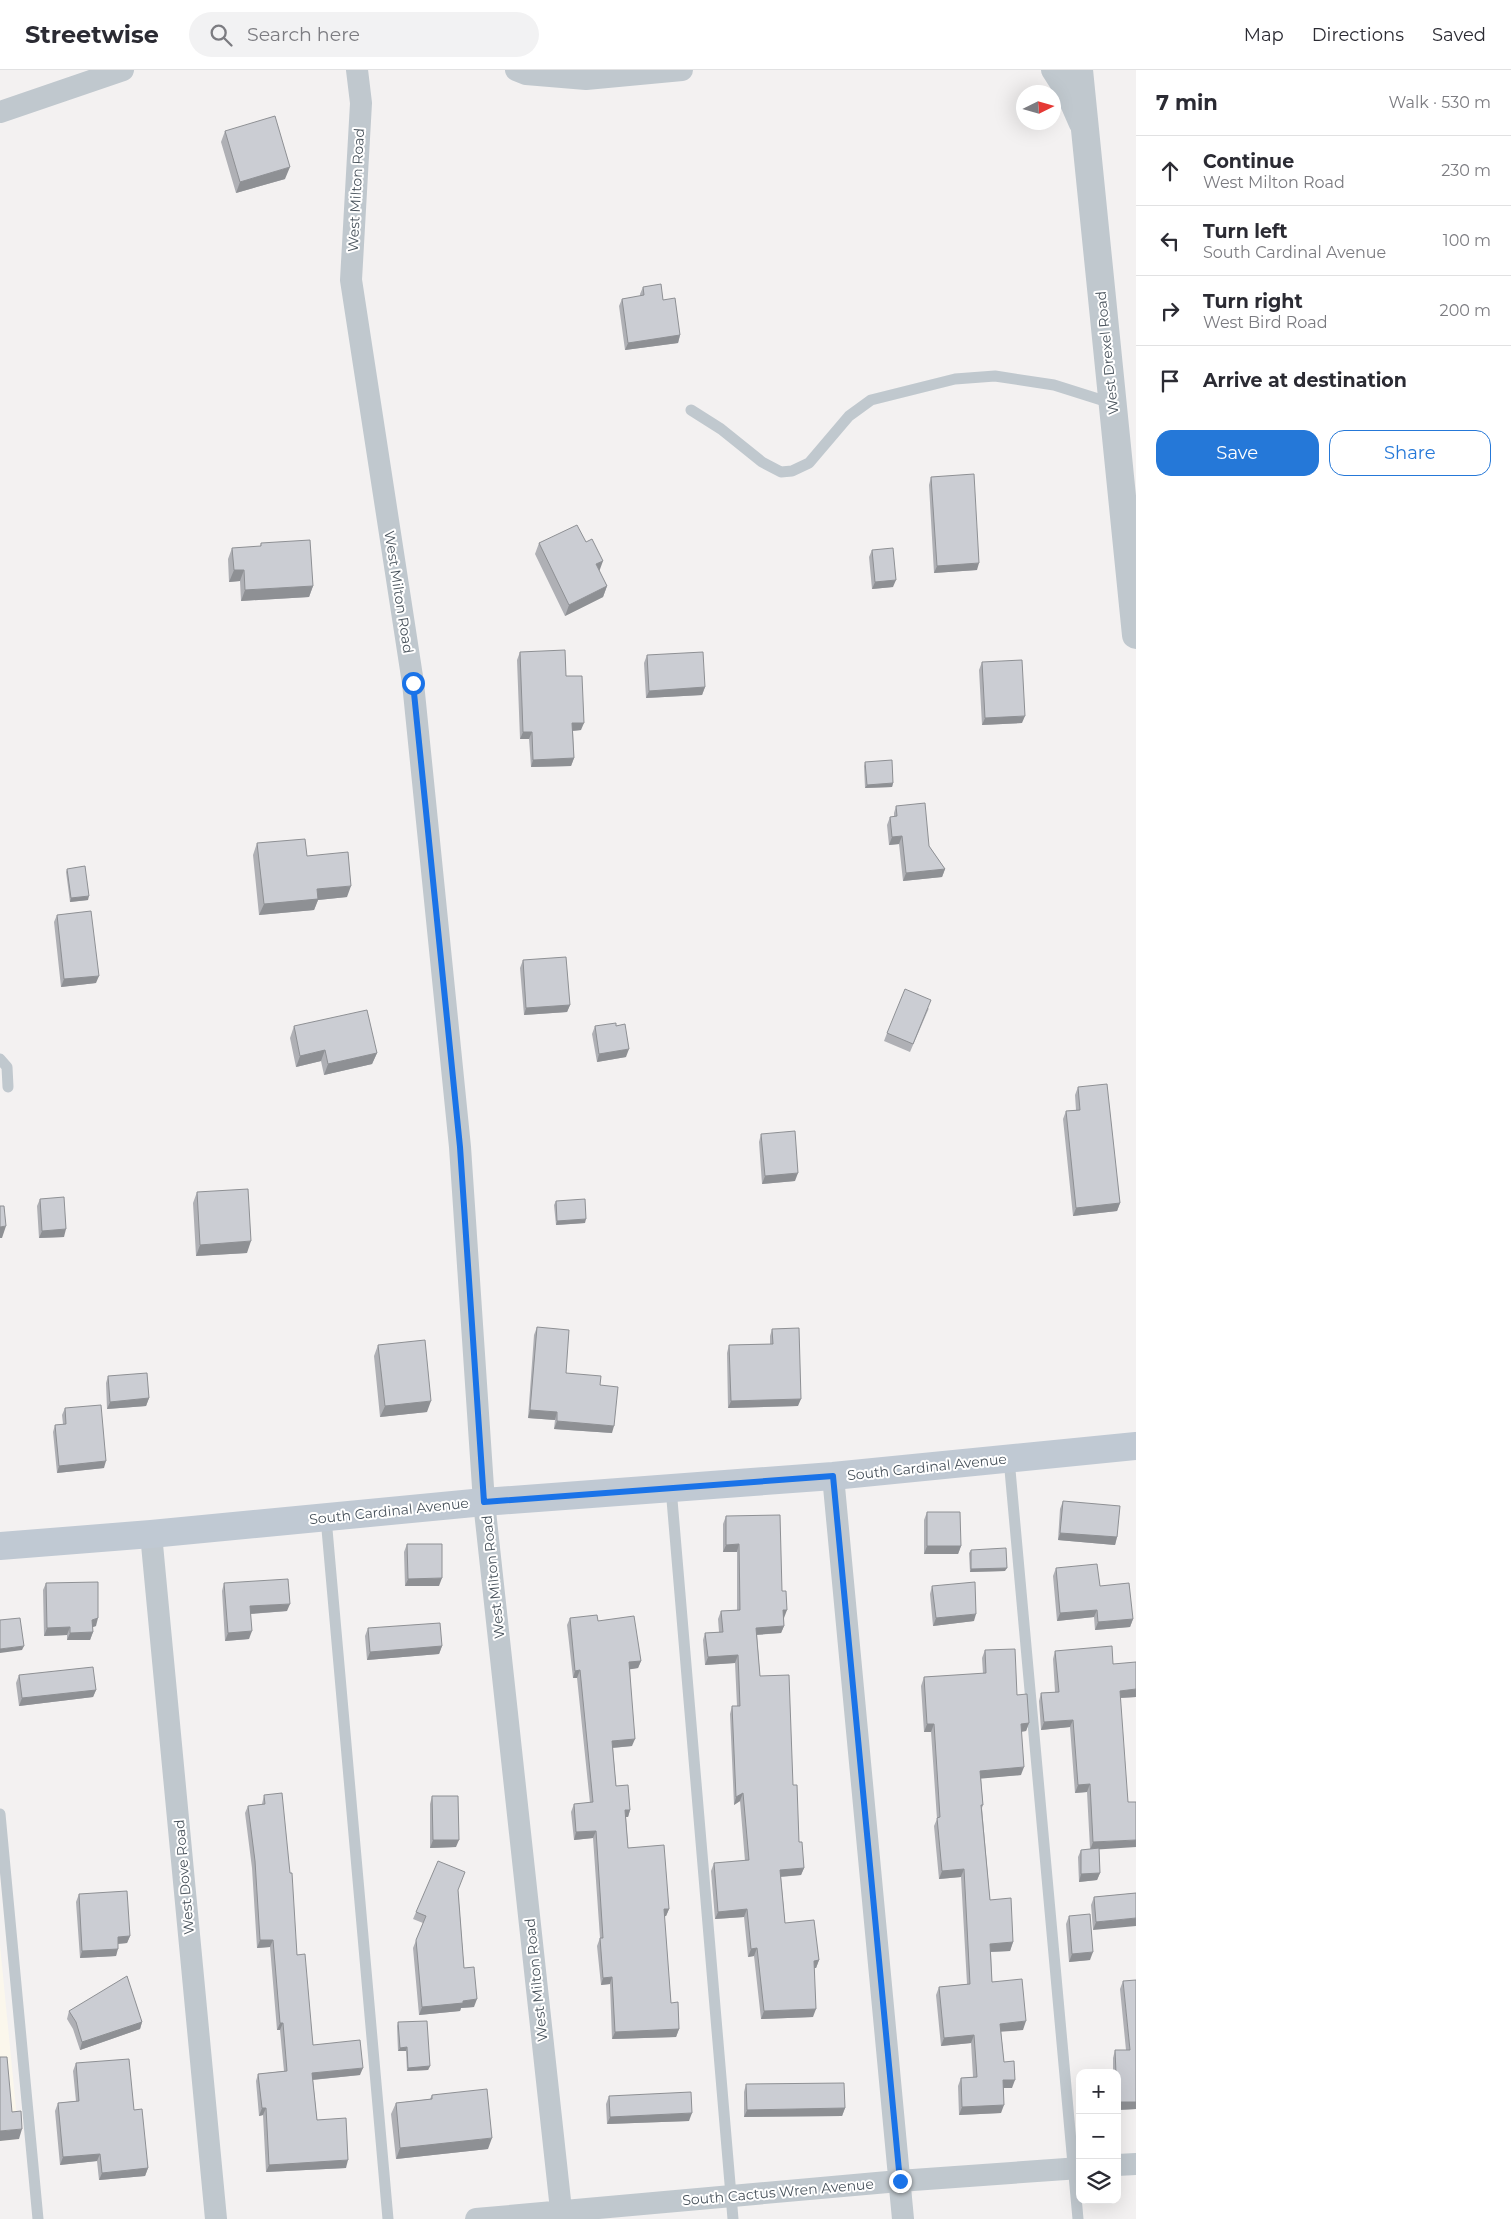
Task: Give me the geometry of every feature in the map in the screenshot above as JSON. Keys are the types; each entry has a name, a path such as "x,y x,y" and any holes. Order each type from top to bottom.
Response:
{"main road":[{"name":"South Cardinal Avenue","path":"0,1546 151,1534 484,1502 833,1476 1136,1446"}],"street":[{"path":"0,112 123,70"},
{"name":"West Milton Road","path":"357,70 361,103 351,280 413,683 460,1147 484,1502 562,2215"},
{"path":"516,70 526,74 586,79 682,70"},
{"path":"1052,70 1066,92 1085,135"},
{"name":"West Drexel Road","path":"1079,70 1136,635"},
{"path":"833,1476 903,2219"},
{"name":"West Dove Road","path":"151,1534 216,2219"},
{"path":"1121,2165 1136,2164"},
{"name":"South Cactus Wren Avenue","path":"476,2219 562,2215 730,2196 1076,2168"}],"lane":[{"path":"691,410 721,429 762,462 781,472 792,471 809,462 849,416 871,400 946,381 995,376 1054,385 1112,403"},
{"path":"0,1059 7,1067 8,1087"},
{"path":"1009,1459 1076,2168"},
{"path":"671,1487 733,2219"},
{"path":"326,1518 388,2219"},
{"path":"0,1814 38,2219"},
{"path":"1077,2204 1078,2219"}],"shaded area":[{"path":"0,1945 19,2139 0,2141"}],"building":[{"path":"275,116 290,167 240,182 225,131"},
{"path":"661,284 663,300 675,298 680,335 628,343 622,299 644,295 643,287"},
{"path":"974,474 979,563 937,566 931,477"},
{"path":"577,525 586,542 592,539 603,561 596,564 607,586 569,605 539,543"},
{"path":"310,540 313,586 245,590 244,570 234,570 232,548 261,546 261,543"},
{"path":"893,548 896,580 875,582 872,550"},
{"path":"565,650 566,676 582,676 584,723 572,723 574,758 533,760 532,732 523,732 520,652"},
{"path":"703,652 705,687 649,691 647,655"},
{"path":"1022,660 1025,716 985,718 982,662"},
{"path":"892,760 893,783 867,785 865,762"},
{"path":"925,803 929,846 945,869 906,873 902,836 892,837 890,817 897,816 896,806"},
{"path":"305,839 307,856 348,852 351,886 317,889 318,899 264,904 257,843"},
{"path":"85,866 89,896 71,898 67,869"},
{"path":"91,911 99,976 64,979 57,915"},
{"path":"566,957 570,1005 526,1008 523,960"},
{"path":"905,989 931,1000 913,1044 887,1033"},
{"path":"367,1010 377,1053 328,1064 325,1050 300,1056 294,1026"},
{"path":"616,1023 616,1026 625,1024 629,1049 599,1054 595,1026"},
{"path":"1107,1084 1120,1203 1076,1208 1066,1111 1080,1110 1078,1087"},
{"path":"795,1131 798,1173 765,1176 761,1134"},
{"path":"248,1189 251,1241 200,1245 197,1192"},
{"path":"64,1197 66,1229 42,1231 40,1199"},
{"path":"585,1199 586,1219 557,1221 556,1201"},
{"path":"0,1206 4,1206 6,1226 0,1227"},
{"path":"537,1327 569,1330 566,1373 601,1376 600,1385 618,1387 614,1426 557,1421 557,1412 530,1410"},
{"path":"799,1328 801,1399 731,1401 729,1345 773,1344 772,1329"},
{"path":"425,1340 431,1401 385,1406 378,1345"},
{"path":"147,1373 149,1398 110,1402 108,1376"},
{"path":"101,1405 106,1461 59,1466 55,1425 66,1424 65,1408"},
{"path":"1063,1501 1120,1506 1117,1537 1060,1533"},
{"path":"927,1512 960,1512 961,1546 927,1546"},
{"path":"780,1515 782,1591 786,1591 787,1610 783,1610 784,1626 756,1628 760,1676 789,1675 793,1785 797,1785 799,1842 802,1842 804,1868 780,1870 785,1923 814,1920 819,1960 814,1961 816,2009 764,2011 757,1948 751,1949 747,1909 718,1912 714,1863 749,1860 743,1793 736,1797 732,1706 740,1706 738,1655 708,1657 705,1633 723,1632 721,1611 740,1610 739,1544 726,1545 726,1516"},
{"path":"407,1544 442,1544 442,1578 408,1579"},
{"path":"1006,1548 1007,1568 971,1569 971,1550"},
{"path":"1097,1564 1100,1586 1129,1583 1133,1619 1098,1622 1097,1610 1060,1613 1056,1568"},
{"path":"288,1579 290,1604 250,1606 252,1631 228,1633 224,1583"},
{"path":"98,1582 98,1618 92,1620 93,1632 70,1633 70,1627 47,1628 46,1583"},
{"path":"975,1582 976,1614 936,1618 932,1586"},
{"path":"597,1615 598,1621 634,1616 641,1661 629,1662 635,1739 612,1741 616,1786 628,1785 630,1810 625,1810 628,1848 664,1845 669,1909 664,1909 671,2003 678,2002 679,2029 615,2032 612,1977 603,1978 600,1938 603,1938 596,1831 576,1832 574,1804 593,1802 580,1670 575,1671 570,1618"},
{"path":"20,1618 24,1646 0,1649 0,1620"},
{"path":"440,1623 442,1646 370,1652 368,1628"},
{"path":"1112,1646 1113,1664 1136,1662 1136,1689 1120,1691 1128,1802 1136,1802 1136,1840 1093,1842 1090,1784 1078,1785 1073,1720 1044,1722 1041,1693 1059,1692 1055,1651"},
{"path":"1015,1649 1017,1695 1027,1694 1029,1723 1021,1724 1024,1767 980,1771 983,1805 981,1805 990,1900 1011,1898 1013,1942 990,1944 992,1982 1022,1979 1026,2021 1000,2024 1004,2062 1014,2061 1015,2080 1003,2080 1004,2105 962,2107 961,2078 977,2077 974,2035 944,2038 939,1987 970,1984 964,1869 942,1871 937,1818 940,1817 934,1724 927,1724 924,1677 986,1673 985,1650"},
{"path":"93,1667 96,1690 22,1698 19,1675"},
{"path":"282,1793 290,1873 292,1873 297,1955 305,1954 313,2045 360,2040 363,2068 312,2073 317,2120 346,2118 348,2160 269,2165 266,2108 262,2108 258,2074 287,2071 283,2023 280,2023 273,1940 260,1940 255,1861 248,1806 265,1804 264,1795"},
{"path":"432,1796 458,1796 459,1840 433,1840"},
{"path":"1099,1848 1100,1873 1081,1874 1081,1850"},
{"path":"438,1861 465,1872 458,1890 464,1968 474,1967 477,1999 463,2001 463,2003 422,2007 416,1940 426,1916 416,1912"},
{"path":"127,1891 130,1936 118,1937 118,1949 82,1951 79,1894"},
{"path":"1136,1893 1136,1918 1096,1922 1094,1897"},
{"path":"1090,1914 1093,1952 1072,1954 1069,1916"},
{"path":"127,1976 142,2022 82,2042 76,2022 69,2011"},
{"path":"1136,1980 1136,2102 1121,2102 1121,2069 1116,2069 1115,2050 1130,2050 1123,1981"},
{"path":"427,2021 430,2066 408,2068 407,2047 400,2048 398,2022"},
{"path":"0,2057 7,2057 12,2112 21,2111 22,2129 0,2131"},
{"path":"129,2059 134,2110 142,2109 148,2168 102,2173 100,2154 63,2157 58,2103 79,2101 76,2063"},
{"path":"844,2083 845,2108 747,2110 746,2084"},
{"path":"487,2089 492,2138 400,2148 396,2103 432,2099 432,2095"},
{"path":"691,2092 692,2113 610,2117 609,2096"}],"route":[{"path":"413,683 460,1147 484,1502 833,1476 900,2181"}]}
